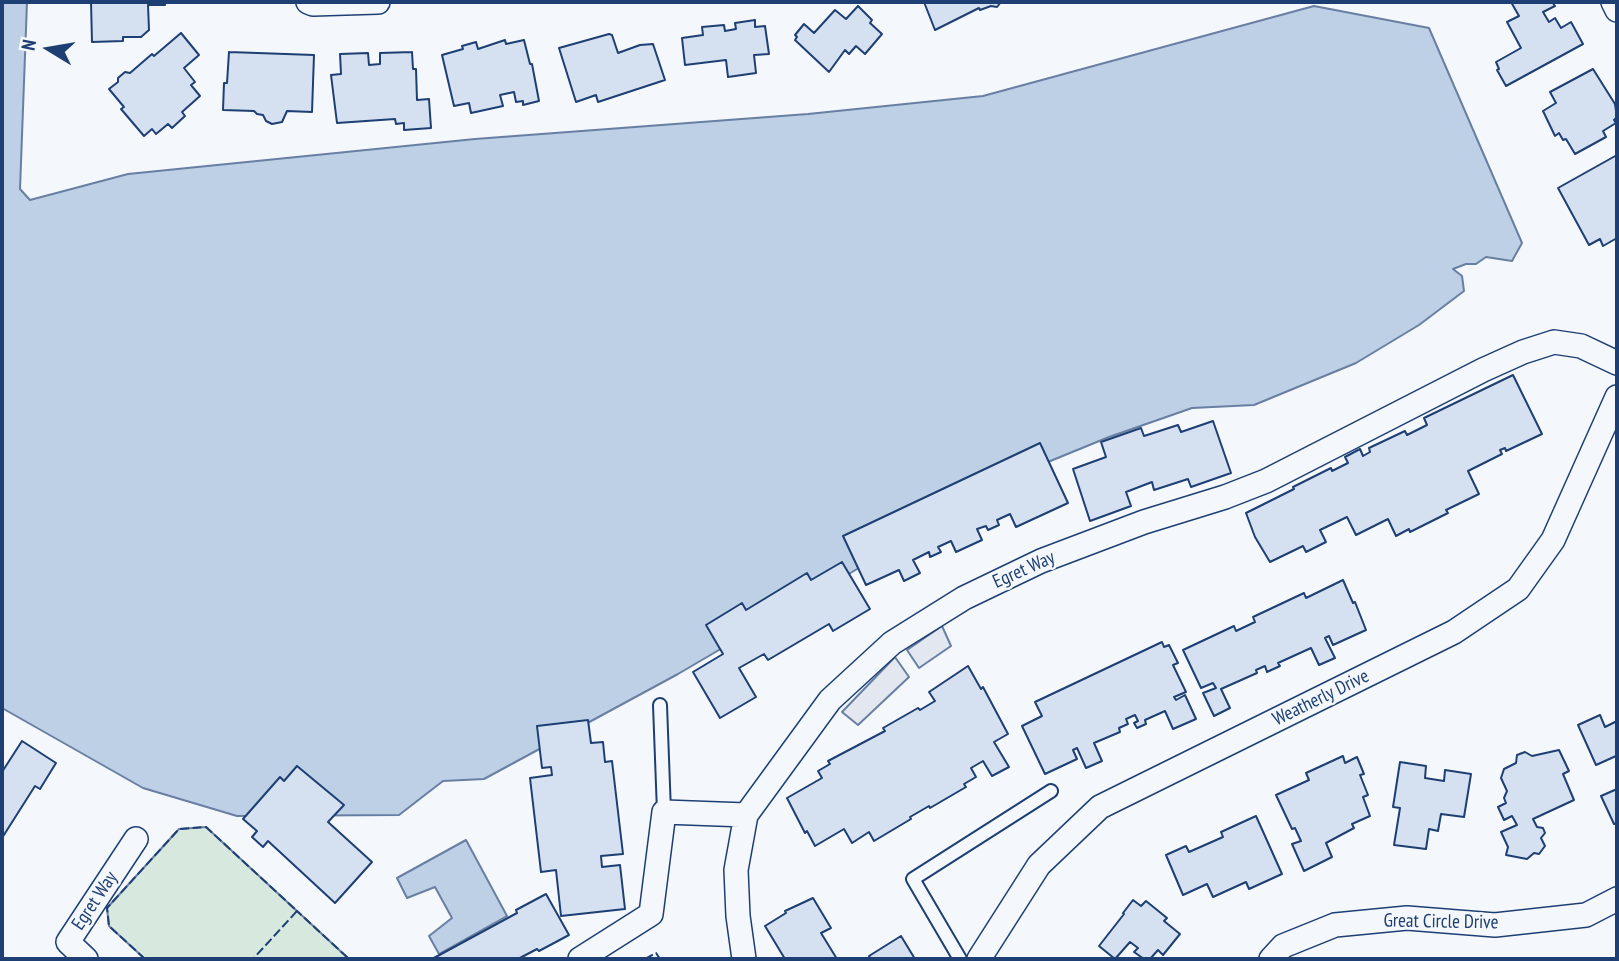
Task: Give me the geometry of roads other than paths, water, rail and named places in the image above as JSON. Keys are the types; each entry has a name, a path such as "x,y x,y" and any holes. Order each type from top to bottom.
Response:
{"street":[{"path":"308,2 378,2"},
{"path":"1613,2 1617,10"},
{"name":"Egret Way","path":"746,815 831,700 892,643 964,598 1041,561 1144,522 1266,481 1483,370 1524,352 1554,342 1581,346 1617,363"},
{"name":"Weatherly Drive","path":"979,959 1039,865 1100,807 1454,632 1518,589 1553,540 1617,397"},
{"path":"580,959 650,914 664,812 746,815 736,870 738,916 744,959"},
{"name":"Egret Way","path":"86,959 68,942 136,839"},
{"name":"Great Circle Drive","path":"1270,959 1283,946 1335,925 1406,918 1495,925 1586,915 1617,899"}],"lane":[{"path":"660,705 664,812"},
{"path":"960,959 913,879 1051,791"}],"water":[{"path":"2,2 27,2 20,189 30,200 128,174 475,139 808,114 983,96 1314,6 1429,28 1522,243 1512,261 1486,257 1476,264 1466,264 1453,269 1462,276 1464,291 1419,325 1356,363 1254,405 1192,408 1109,437 1021,473 678,674 484,779 443,781 399,815 237,816 143,788 2,708"},
{"path":"466,840 507,916 439,954 429,936 452,918 435,887 407,898 397,878"}]}
